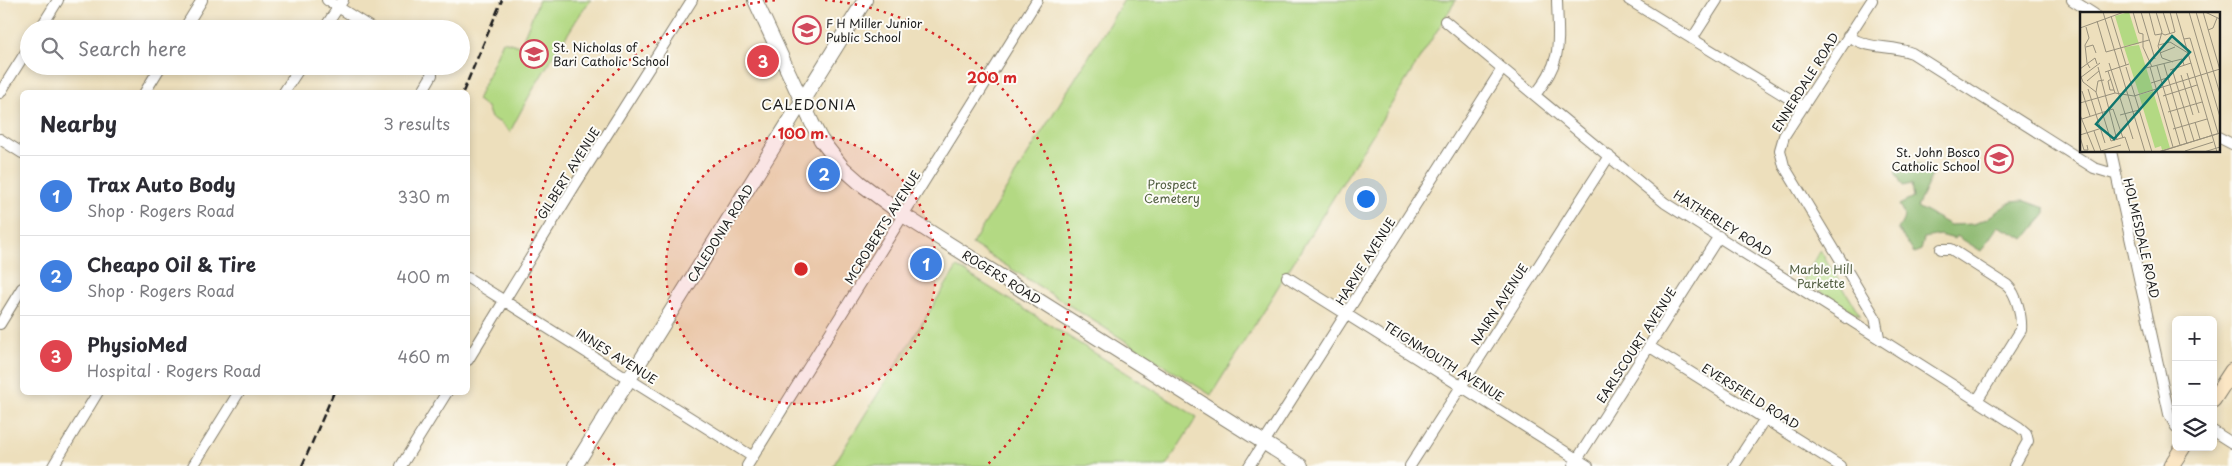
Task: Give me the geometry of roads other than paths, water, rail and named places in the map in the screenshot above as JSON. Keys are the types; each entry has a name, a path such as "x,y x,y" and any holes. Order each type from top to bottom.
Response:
{"main road":[{"path":"2217,394 2232,371"},
{"path":"2171,466 2180,451"}],"street":[{"path":"46,20 58,0"},
{"path":"190,20 202,0"},
{"path":"328,0 340,3 362,20"},
{"name":"GILBERT AVENUE","path":"470,357 575,185 692,0"},
{"name":"ROGERS ROAD","path":"755,0 821,140 843,168 860,183 904,216 1300,466"},
{"name":"CALEDONIA ROAD","path":"575,466 801,100 865,0"},
{"name":"MCROBERTS AVENUE","path":"747,466 1037,0"},
{"path":"1535,95 1551,73 1557,57 1559,37 1557,0"},
{"path":"1629,0 1803,108"},
{"path":"1692,39 1717,0"},
{"name":"ENNERDALE ROAD","path":"1872,0 1781,143 1781,157 1784,166 1876,317 1879,337"},
{"path":"2072,0 2091,12"},
{"path":"330,20 340,3"},
{"name":"HATHERLEY ROAD","path":"1445,21 1665,203 2020,427 2026,434 2027,445 2014,466"},
{"name":"HOLMESDALE ROAD","path":"1848,36 1870,47 1889,47 1912,53 2094,168 2114,174 2169,414 2172,420"},
{"path":"0,93 20,61"},
{"name":"HARVIE AVENUE","path":"1249,466 1502,69"},
{"path":"146,90 155,75"},
{"path":"285,90 294,75"},
{"path":"423,90 432,75"},
{"path":"2220,138 2232,144"},
{"path":"0,139 20,151"},
{"path":"2111,152 2114,174"},
{"name":"NAIRN AVENUE","path":"1410,466 1609,156"},
{"name":"EARLSCOURT AVENUE","path":"1575,463 1719,236"},
{"path":"1941,249 1951,249 2007,285 2013,292 2016,302 2021,330 1978,399"},
{"name":"TEIGNMOUTH AVENUE","path":"1287,277 1461,387 1575,463 1588,466"},
{"name":"INNES AVENUE","path":"470,279 753,457"},
{"path":"0,324 20,291"},
{"name":"EVERSFIELD ROAD","path":"1650,347 1840,466"},
{"path":"53,466 96,395"},
{"path":"193,466 236,395"},
{"path":"401,466 445,395"},
{"path":"1734,466 1764,420"},
{"path":"2217,434 2232,443"}],"railway":[{"path":"464,90 502,0"},
{"path":"302,466 333,395"}],"place":[{"name":"F H Miller Junior Public School","path":"807,30"},
{"name":"St. Nicholas of Bari Catholic School","path":"534,54"},
{"name":"PhysioMed","path":"763,61"},
{"name":"St. John Bosco Catholic School","path":"1999,159"},
{"name":"Cheapo Oil & Tire","path":"824,174"},
{"name":"Trax Auto Body","path":"926,264"}],"district":[{"name":"CALEDONIA","path":"809,104"}],"park label":[{"name":"Prospect Cemetery","path":"1172,191"},
{"name":"Marble Hill Parkette","path":"1821,276"}]}
